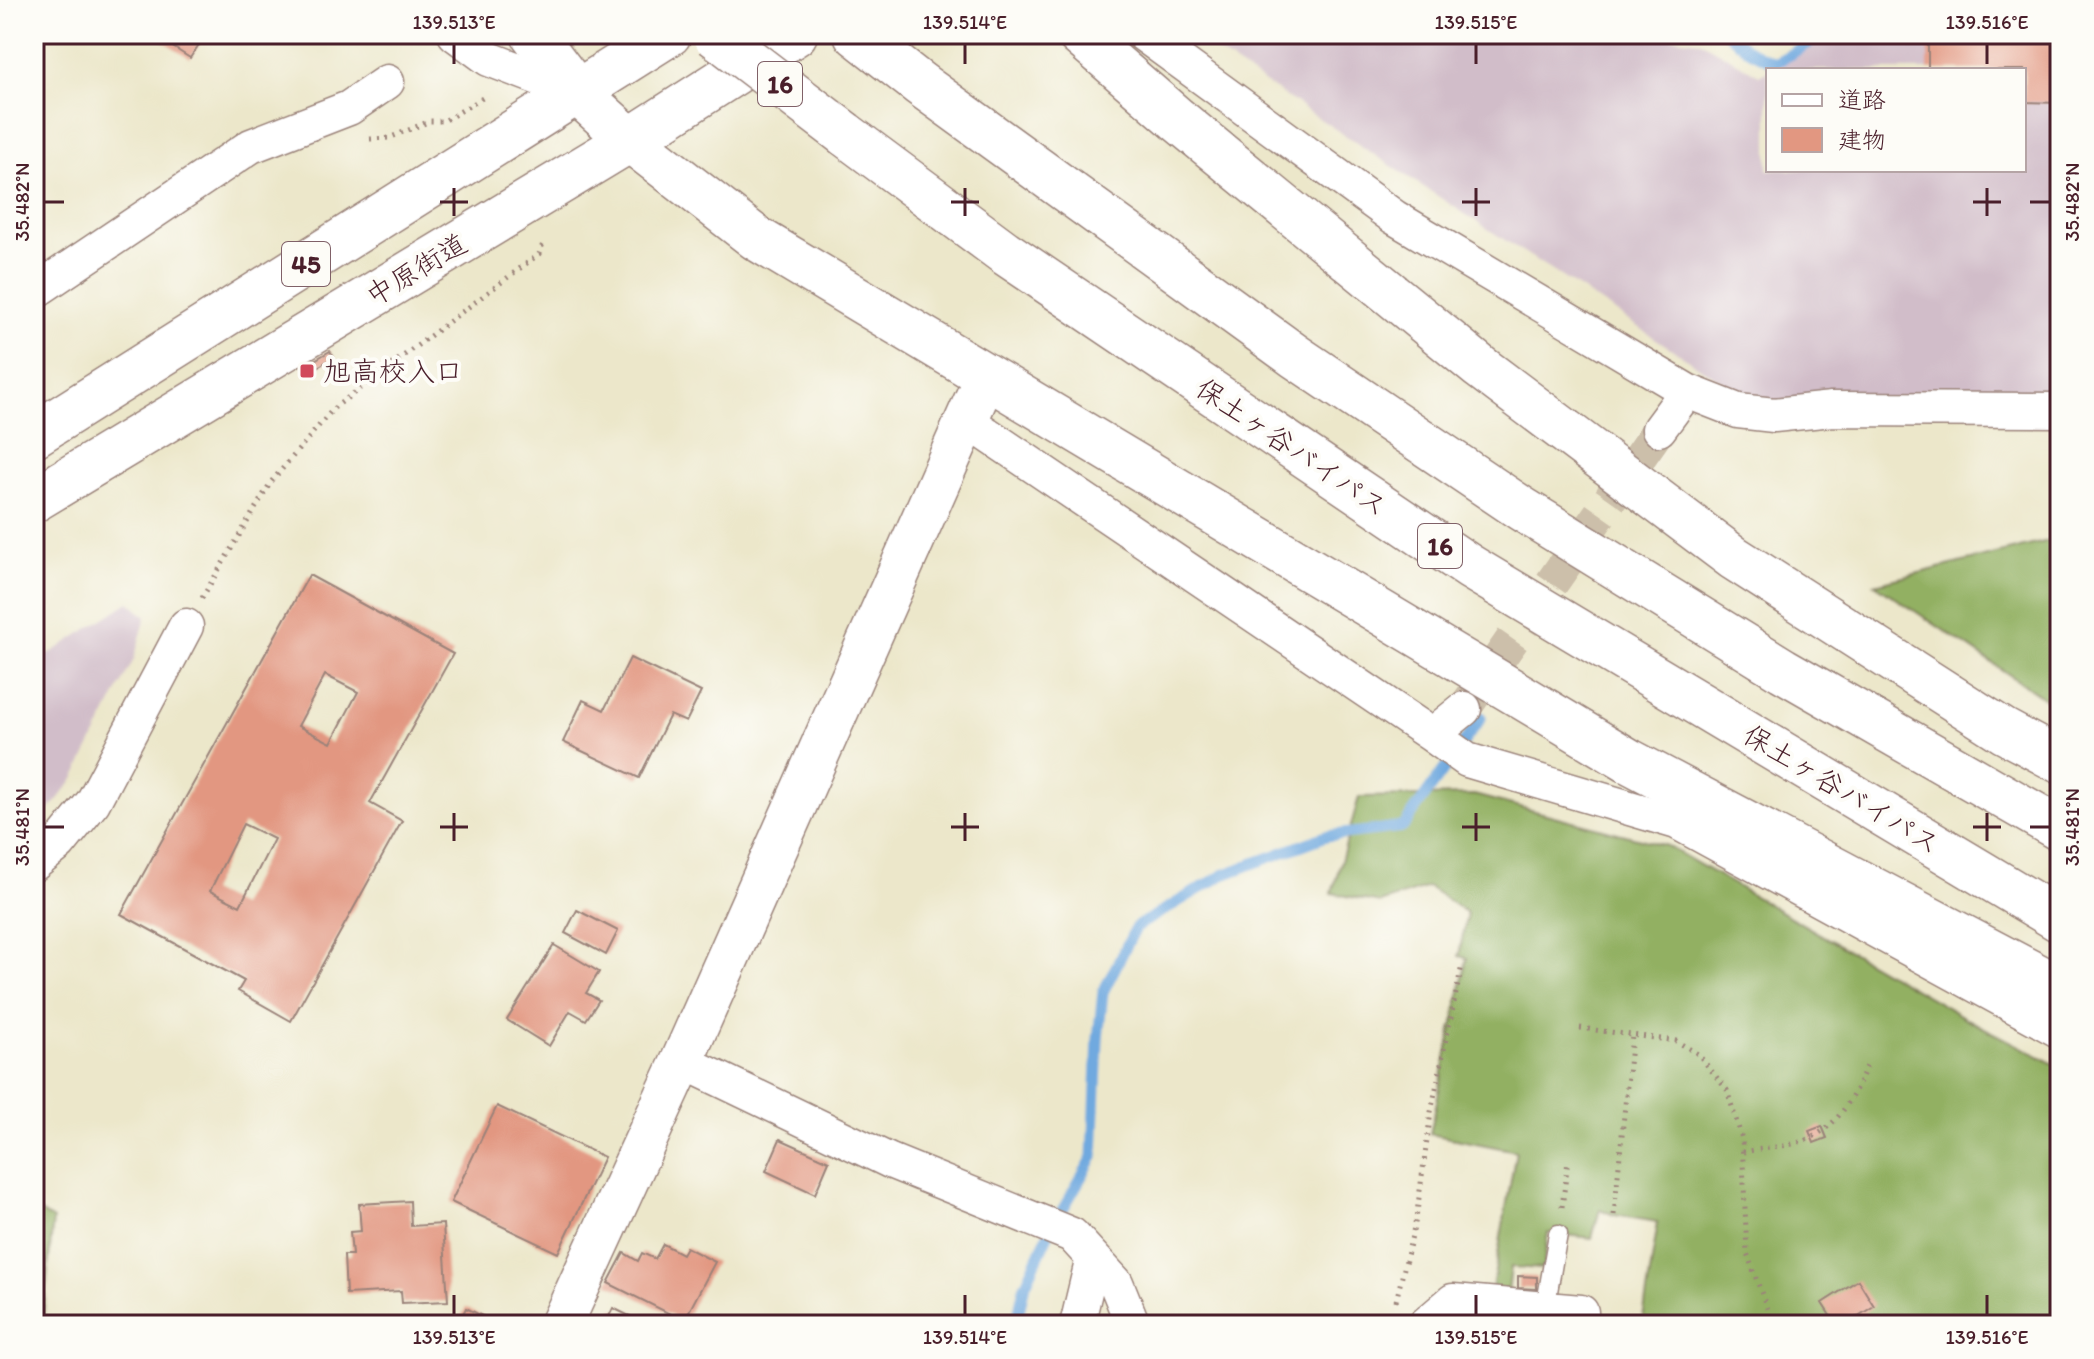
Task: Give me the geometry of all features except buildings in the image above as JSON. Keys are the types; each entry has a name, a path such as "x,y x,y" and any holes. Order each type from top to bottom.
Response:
{"main road":[{"path":"533,34 578,93 630,140 756,238 1629,761 2060,988"},
{"name":"45","path":"34,435 669,34"},
{"name":"保土ヶ谷バイパス","path":"714,34 1004,252 1470,567 2060,920"},
{"name":"中原街道","path":"34,500 630,140 795,34"},
{"path":"856,34 920,84 1295,356 1522,509 1783,670 2060,829"},
{"path":"1079,34 1189,129 1480,367 1734,558 2004,731 2060,761"}],"street":[{"path":"455,34 489,59 578,93"},
{"path":"1143,34 1394,217 1687,391 1738,411 1774,415 1832,409 2060,410"},
{"path":"34,292 251,146 349,108 387,82"},
{"path":"561,1325 682,1061 986,376"},
{"path":"1659,429 1687,391"},
{"path":"966,420 1467,760 1677,822 2060,1031"},
{"path":"34,864 59,844 93,802 186,626"},
{"path":"1432,735 1464,709"},
{"path":"682,1061 890,1161 1038,1222 1082,1247 1116,1283 1133,1325"},
{"path":"1077,1325 1082,1247"},
{"path":"1425,1325 1453,1301 1581,1312"}],"lane":[{"path":"1545,1309 1558,1234"}],"path":[{"path":"186,626 271,482 334,408 539,254 567,178"},
{"path":"1394,1310 1416,1219 1431,1112 1462,965"},
{"path":"1580,1028 1676,1041 1698,1054 1727,1090 1743,1152 1747,1253 1773,1325"},
{"path":"1614,1215 1632,1035"},
{"path":"1743,1152 1806,1140 1838,1118 1856,1093 1868,1063"},
{"path":"1558,1234 1568,1161"},
{"path":"1642,1321 1652,1325"}],"shaded area":[{"path":"1190,34 1642,34 1700,41 1759,75 1766,71 1766,172 2026,172 2026,68 1772,68 1835,34 2060,34 2060,401 1772,405 1745,397"},
{"path":"129,602 146,617 134,659 74,779 34,829 34,655 39,652 48,655"}],"green space":[{"path":"2060,538 2060,709 1875,584"},
{"path":"1474,795 1667,846 1969,1020 2060,1067 2060,1325 1642,1325 1658,1222 1614,1215 1600,1209 1592,1238 1548,1233 1543,1269 1511,1267 1508,1294 1491,1294 1516,1151 1430,1134 1467,958 1459,956 1467,913 1428,887 1380,903 1332,893 1359,797"},
{"path":"34,1208 53,1220 42,1325 34,1325"}],"waterway":[{"path":"1729,34 1747,49 1775,63 1825,34"},
{"path":"1016,1325 1024,1288 1048,1235 1093,1157 1103,992 1136,927 1223,875 1326,836 1403,827 1481,718"}],"tunnel":[{"path":"1464,709 1659,429"}],"place":[{"name":"旭高校入口","path":"307,371"}]}
